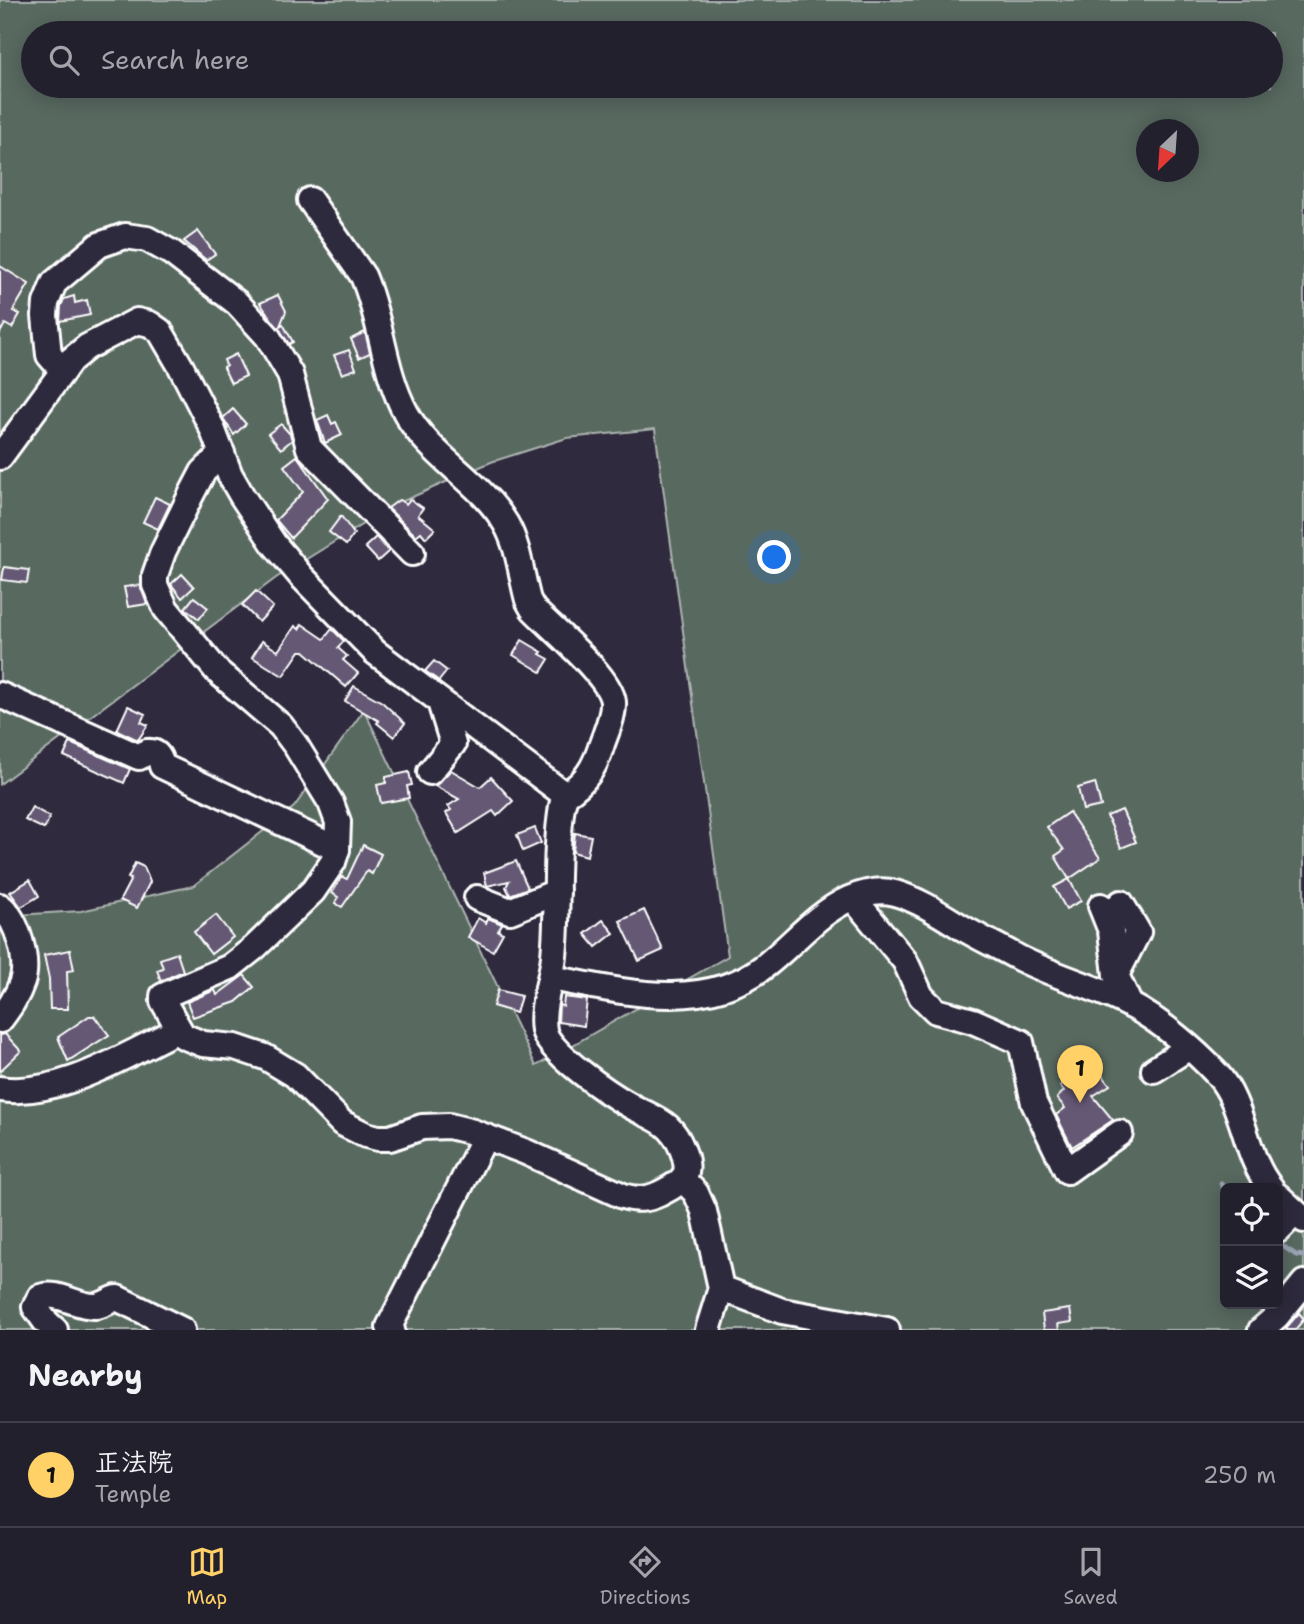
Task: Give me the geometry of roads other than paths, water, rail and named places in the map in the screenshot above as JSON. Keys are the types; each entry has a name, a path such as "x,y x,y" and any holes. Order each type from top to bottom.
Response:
{"street":[{"path":"222,453 203,472 191,495 163,552 155,575 155,585 166,609 216,671 281,726 296,746 331,803 338,822 337,849 333,862 313,891 254,948 230,967 163,996 163,1002 178,1030 193,1041 235,1047 272,1062 295,1075 342,1123 366,1135 390,1139 422,1127 449,1126 485,1137 635,1200 647,1199 682,1179 687,1167 677,1137 668,1127 612,1095 549,1042 544,1031 551,978 560,821 565,795 581,785 592,771 613,704 610,690 587,662 533,609 514,542 505,522 484,495 425,438 408,416 391,373 363,276 310,200"},
{"path":"63,370 49,355 45,316 46,303 54,283 99,245 125,236 147,239 172,253 237,303 268,337 290,374 309,448 412,553"},
{"path":"2,450 71,360 87,347 137,321 150,324 160,331 181,367 212,428 230,475 258,521 301,576 375,652 565,795"},
{"path":"0,695 151,761 337,849"},
{"path":"430,772 453,744 440,702"},
{"path":"551,978 659,995 705,993 739,981 764,967 830,909 853,898 880,891 894,893 1029,963 1130,1004 1154,1019 1217,1074 1226,1088 1255,1159 1268,1183"},
{"path":"477,898 510,911 557,892"},
{"path":"853,898 905,961 921,996 936,1011 973,1021 1021,1042 1034,1104 1067,1171 1120,1133"},
{"path":"1111,904 1138,932 1116,975 1130,1004"},
{"path":"0,906 13,924 24,964 23,980 12,1005 0,1020"},
{"path":"0,1089 35,1089 74,1080 178,1030"},
{"path":"1154,1070 1188,1048"},
{"path":"392,1330 389,1327 405,1293 485,1137"},
{"path":"682,1179 696,1193 704,1211 721,1288 708,1330"},
{"path":"1261,1330 1277,1316 1304,1283"},
{"path":"721,1288 782,1311 887,1330"},
{"path":"55,1330 44,1321 36,1307 40,1297 51,1294 98,1306 117,1298 182,1330"}],"waterway":[{"path":"1282,1246 1296,1255 1304,1256"}],"place":[{"name":"正法院","path":"1080,1103"}]}
